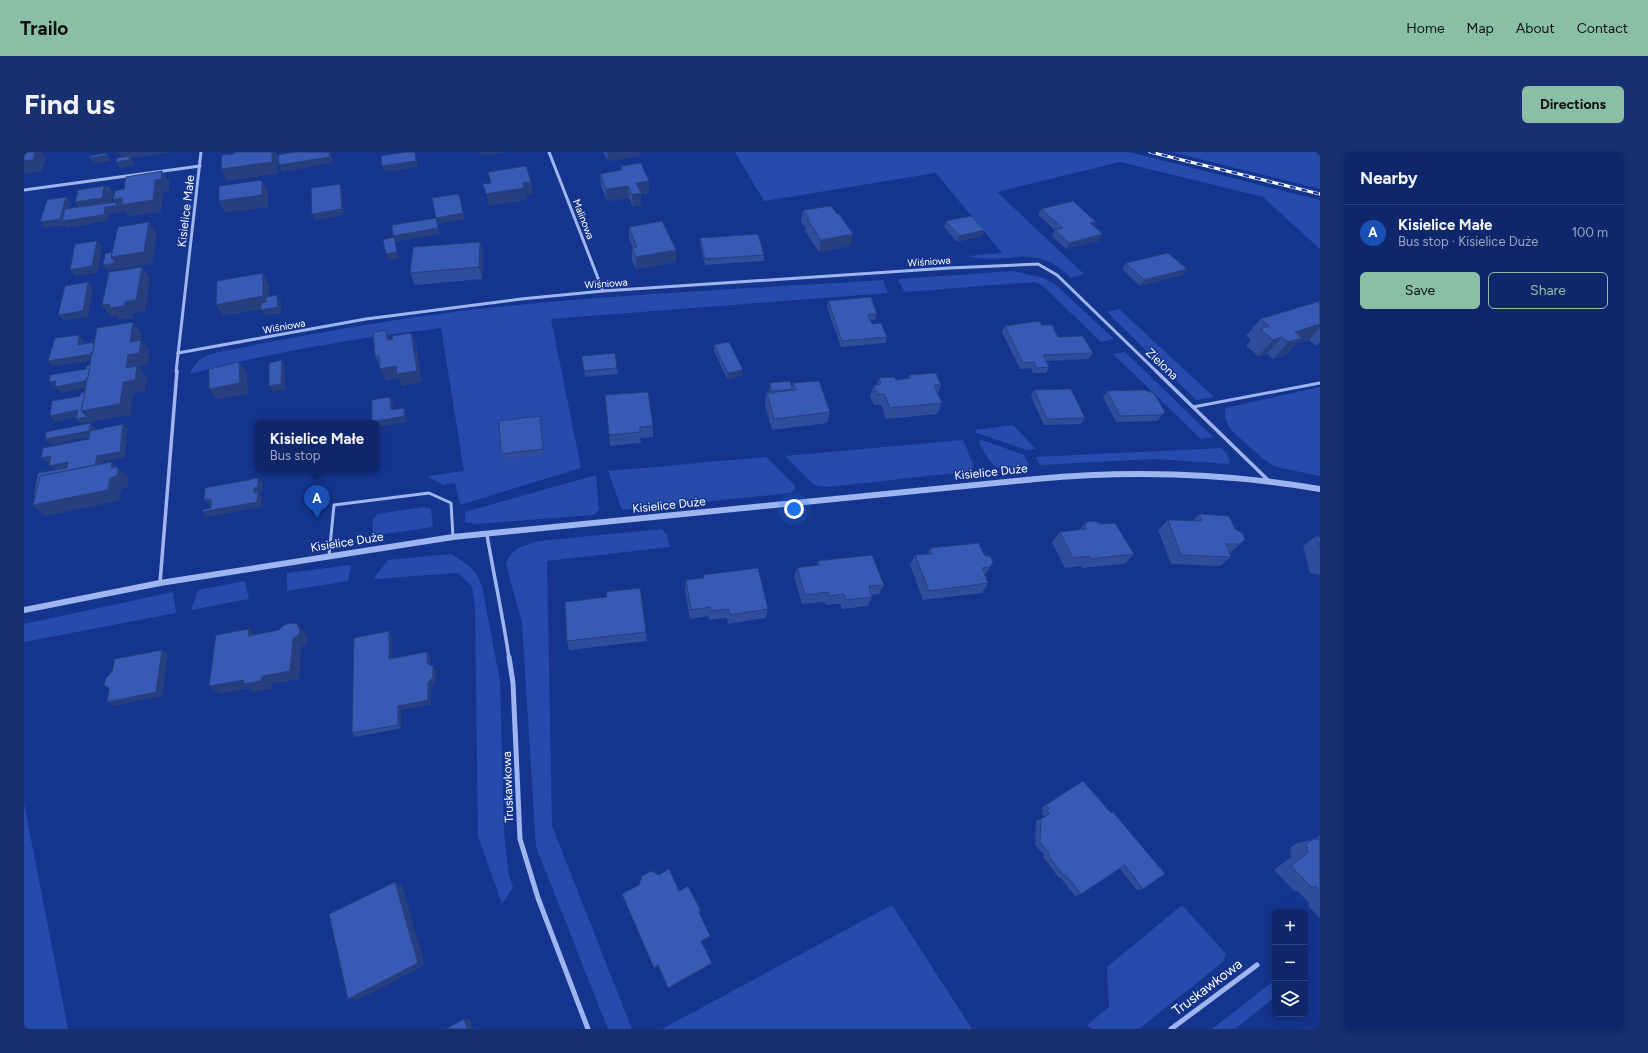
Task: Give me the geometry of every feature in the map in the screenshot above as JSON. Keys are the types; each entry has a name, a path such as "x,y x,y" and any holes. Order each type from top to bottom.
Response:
{"street":[{"name":"Kisielice Małe","path":"160,582 178,353 201,152"},
{"name":"Malinowa","path":"549,152 603,291"},
{"path":"24,190 200,166"},
{"name":"Wiśniowa","path":"178,353 374,318 522,299 603,291 949,268 1038,264"},
{"name":"Zielona","path":"1038,264 1057,275 1270,482"},
{"name":"Kisielice Duże","path":"24,610 160,582 453,537 487,535 899,492 1080,475 1174,473 1208,474 1320,489"},
{"name":"Truskawkowa","path":"487,535 496,588 504,622 513,683 520,839 538,898 588,1029"},
{"name":"Truskawkowa","path":"1171,1029 1257,965"}],"lane":[{"path":"1193,407 1320,382"},
{"path":"329,556 334,505 429,493 451,503 453,537"}],"shaded area":[{"path":"735,152 1129,152 1320,200 1320,249 1263,197 1120,162 997,192 1084,274 1071,278 1045,260 1033,257 983,258 968,256 1002,253 936,173 764,201"},
{"path":"1171,152 1320,152 1320,189"},
{"path":"1013,271 1044,278 1056,285 1114,339 1101,342 1042,285 1034,282 904,292 898,279"},
{"path":"883,280 888,293 551,319 581,468 460,505 455,483 443,485 427,476 464,471 441,328 315,346 190,374 200,360 217,352 403,319 471,310 608,297"},
{"path":"1119,309 1214,397 1196,400 1107,312"},
{"path":"1125,352 1213,437 1201,439 1113,354"},
{"path":"1320,387 1320,476 1276,467 1262,458 1231,430 1225,418 1225,408"},
{"path":"1013,425 1036,449 1027,450 977,433 975,430"},
{"path":"963,440 974,466 972,471 829,487 814,485 785,456"},
{"path":"982,440 1024,455 1029,466 1008,468 997,467 988,459 978,441"},
{"path":"1221,448 1227,454 1230,461 1229,464 1155,459 1040,465 1036,457"},
{"path":"766,457 794,485 795,489 791,493 622,510 608,471"},
{"path":"596,475 599,510 593,515 475,524 465,522 465,512"},
{"path":"424,507 431,509 433,527 372,536 373,520 377,514"},
{"path":"662,529 667,535 670,547 547,561 552,826 632,1029 608,1029 536,847 522,623 506,564 511,554 519,548 539,541"},
{"path":"451,554 474,570 482,586 500,681 504,832 509,876 513,887 502,904 478,836 475,608 472,586 458,573 373,579 388,560"},
{"path":"351,565 348,581 287,591 287,573"},
{"path":"245,581 249,599 191,610 198,590"},
{"path":"173,592 176,613 24,642 24,624"},
{"path":"24,803 68,1029 24,1029"},
{"path":"892,905 972,1029 662,1029"},
{"path":"1182,905 1226,954 1223,962 1139,1029 1093,1029 1087,1025 1109,1007 1107,967"},
{"path":"1272,982 1272,999 1235,1029 1212,1029"}],"building":[{"path":"24,152 35,152 33,160 24,161"},
{"path":"234,152 272,152 272,162 221,169 222,155 234,154"},
{"path":"294,152 329,152 330,157 279,165 278,155"},
{"path":"415,152 416,161 382,166 381,156"},
{"path":"106,153 107,155 90,158 90,156"},
{"path":"130,156 129,160 116,162 117,158"},
{"path":"641,163 649,181 636,183 641,193 632,195 628,186 606,189 600,174 622,170 621,166"},
{"path":"526,166 531,182 523,183 524,188 486,194 483,184 491,183 488,172"},
{"path":"162,171 161,179 155,180 153,200 121,205 123,198 113,200 115,191 124,189 126,177"},
{"path":"262,180 262,195 219,201 219,186"},
{"path":"340,184 342,209 312,214 311,188"},
{"path":"104,186 102,198 75,202 78,190"},
{"path":"459,194 463,213 436,218 432,198"},
{"path":"66,197 60,219 40,222 47,200"},
{"path":"1073,201 1096,222 1090,223 1103,234 1069,243 1055,230 1063,228 1041,209"},
{"path":"115,202 117,206 105,207 104,215 62,221 65,209"},
{"path":"831,206 837,214 839,214 853,234 821,240 807,219 809,219 803,210"},
{"path":"971,216 985,230 959,236 946,221"},
{"path":"436,218 438,228 393,236 392,225"},
{"path":"662,221 676,250 636,257 632,248 637,247 629,227"},
{"path":"149,222 144,252 111,257 118,227"},
{"path":"758,234 764,255 705,259 700,238"},
{"path":"394,237 397,252 386,254 383,240"},
{"path":"97,241 92,266 70,270 75,244"},
{"path":"480,242 479,267 410,273 413,247"},
{"path":"112,252 111,257 116,263 103,265 105,254"},
{"path":"1168,253 1187,269 1144,280 1126,263"},
{"path":"142,267 136,300 125,302 124,306 109,308 110,304 102,305 109,272"},
{"path":"263,273 263,296 216,305 217,281"},
{"path":"88,282 83,311 58,315 65,286"},
{"path":"277,295 278,307 261,310 261,303 266,302 266,297"},
{"path":"871,297 877,314 868,315 872,324 881,323 887,337 842,341 828,301"},
{"path":"1317,302 1320,304 1320,324 1295,332 1302,338 1288,342 1282,337 1273,340 1260,329 1269,326 1260,319"},
{"path":"1039,321 1042,325 1052,325 1058,337 1083,336 1093,353 1043,355 1049,367 1036,368 1034,362 1023,363 1005,326"},
{"path":"133,322 130,342 141,340 139,353 128,355 126,368 137,366 135,380 123,382 120,404 81,411 97,328"},
{"path":"386,330 387,340 393,339 392,336 411,333 417,371 397,374 396,366 380,369 379,356 375,356 373,332"},
{"path":"79,335 78,345 93,342 93,352 91,352 91,354 48,361 55,338"},
{"path":"729,342 743,370 728,373 714,345"},
{"path":"615,353 617,368 584,371 582,356"},
{"path":"282,360 281,384 269,386 269,363"},
{"path":"239,362 240,383 209,389 209,369"},
{"path":"90,365 88,378 85,381 55,387 56,381 49,382 50,375 86,369 87,366"},
{"path":"936,373 941,385 934,385 942,403 890,408 884,394 877,394 874,385 881,384 879,378 894,377 896,380 911,378 909,375"},
{"path":"790,381 792,389 772,391 770,383"},
{"path":"819,381 830,412 774,419 767,393 796,390 793,383"},
{"path":"1071,389 1085,418 1047,419 1034,390"},
{"path":"1144,390 1154,393 1165,412 1162,415 1120,416 1107,391"},
{"path":"772,391 773,393 767,393 767,395 766,392"},
{"path":"85,392 81,411 87,417 76,419 78,410 50,416 52,401 80,396 81,393"},
{"path":"648,392 653,426 640,427 640,432 609,435 605,395"},
{"path":"390,397 391,410 404,408 404,416 379,421 372,420 372,400"},
{"path":"540,416 543,449 501,454 499,421"},
{"path":"91,423 89,431 45,439 46,432"},
{"path":"123,424 120,452 97,456 95,465 40,476 36,496 34,495 38,473 67,468 68,462 49,466 51,456 41,458 43,448 89,439 90,431"},
{"path":"112,462 111,468 118,467 117,476 110,478 108,490 33,505 40,476"},
{"path":"258,478 258,487 254,488 254,493 258,492 257,502 202,512 202,510 211,508 211,499 204,500 205,488"},
{"path":"1199,514 1229,516 1235,529 1242,533 1245,539 1240,544 1226,544 1231,557 1181,555 1168,520 1202,521"},
{"path":"1095,521 1101,524 1115,523 1134,554 1091,559 1089,556 1073,558 1060,532 1086,529 1086,522"},
{"path":"1316,536 1320,537 1320,549"},
{"path":"979,543 984,555 991,557 993,563 990,567 982,568 988,583 929,591 915,555 932,554 930,548"},
{"path":"872,555 884,585 869,586 872,597 846,600 844,594 829,596 828,592 805,595 797,568 819,565 818,561"},
{"path":"758,568 768,609 730,615 729,609 710,611 710,607 691,610 686,580 704,578 703,575"},
{"path":"640,588 646,632 567,641 565,602 607,597 606,592"},
{"path":"290,623 297,624 300,630 299,634 293,639 290,671 262,676 261,681 243,684 244,680 209,686 216,635 249,629 248,636 279,630 284,625"},
{"path":"389,631 389,659 427,652 427,663 433,667 433,677 428,683 428,700 398,706 398,725 352,733 354,638"},
{"path":"162,650 156,692 107,702 109,688 104,685 106,678 112,672 115,659"},
{"path":"1083,781 1111,813 1113,812 1165,874 1143,889 1125,865 1081,894 1066,875 1064,876 1048,855 1050,854 1040,842 1041,819 1050,814 1046,810 1049,809 1046,805"},
{"path":"1314,839 1320,840 1320,892 1315,886 1312,888 1291,866 1308,852 1306,844"},
{"path":"669,869 679,891 688,886 701,911 699,912 710,936 701,941 712,963 668,988 658,965 654,968 622,894 639,885 642,876 651,871 659,875"},
{"path":"395,882 418,963 348,999 329,914"},
{"path":"464,1019 467,1029 446,1029"}],"railway":[{"path":"1150,152 1320,194"}],"place":[{"name":"Kisielice Małe","path":"317,518"}]}
